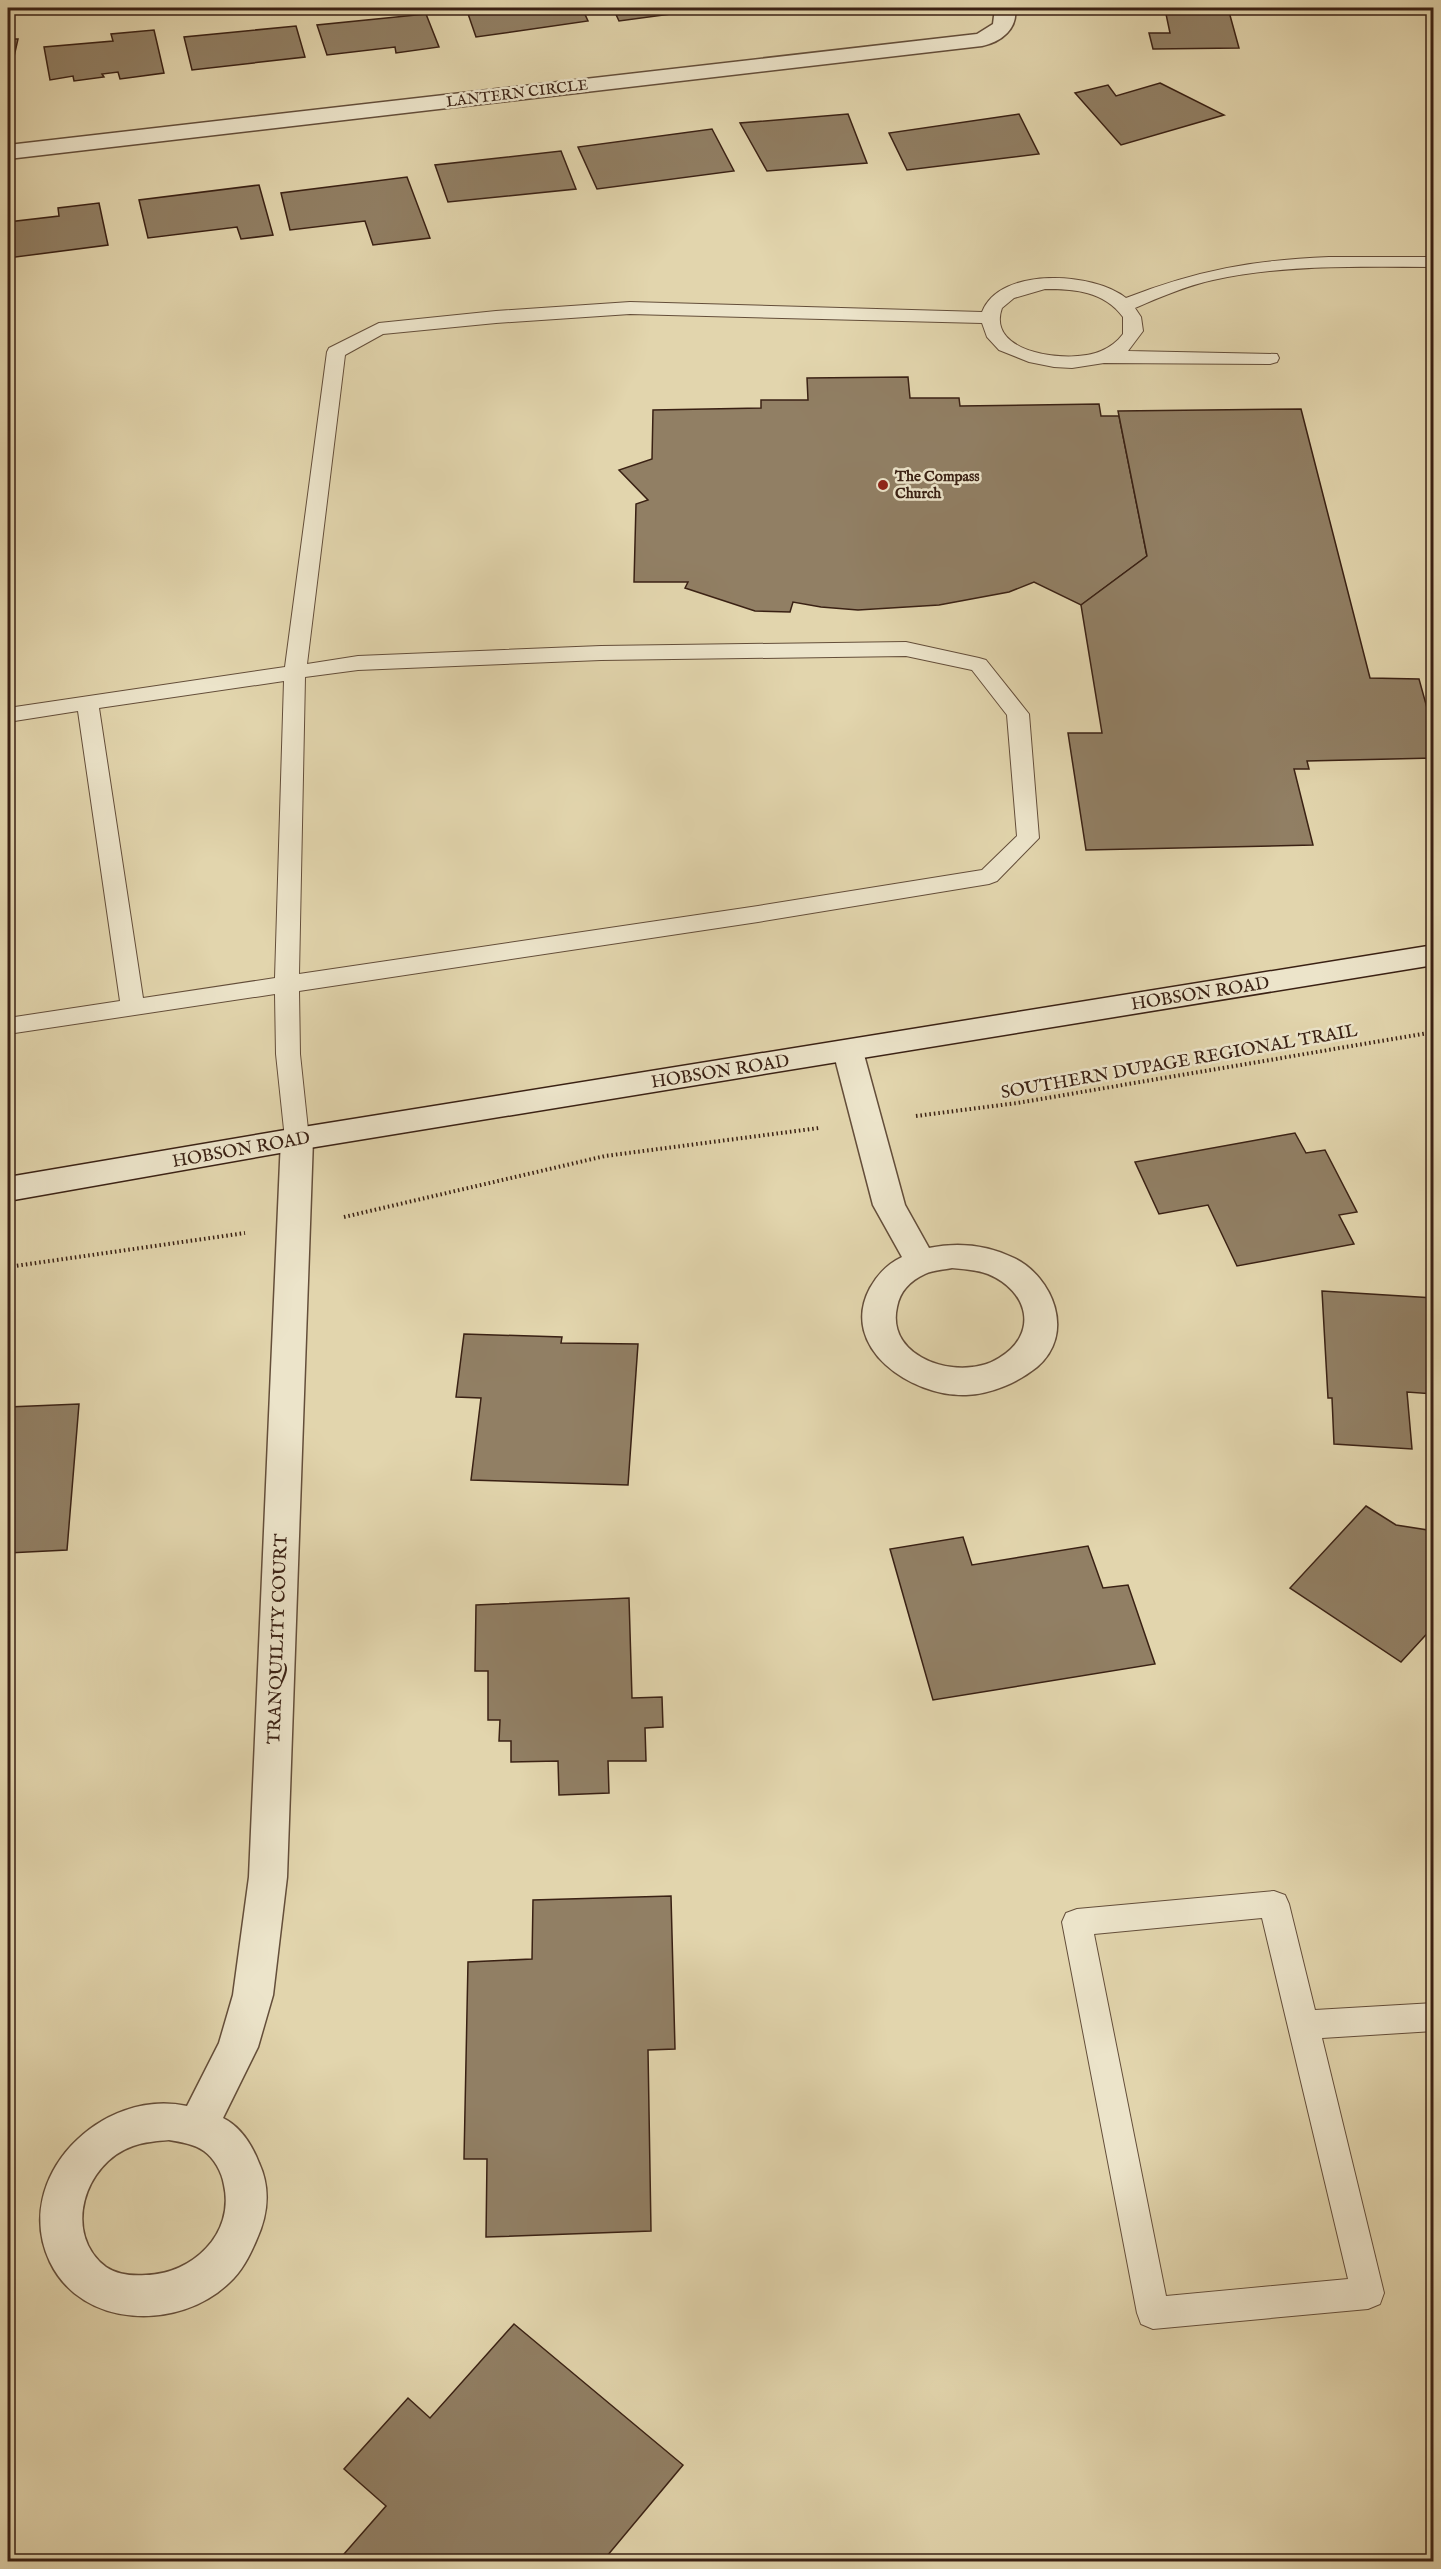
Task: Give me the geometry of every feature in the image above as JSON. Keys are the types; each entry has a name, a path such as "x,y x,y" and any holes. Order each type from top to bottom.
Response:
{"street":[{"name":"LANTERN CIRCLE","path":"8,152 982,39 1004,26 1005,8"},
{"name":"HOBSON ROAD","path":"8,1189 297,1138 849,1051 1434,955"},
{"path":"849,1051 889,1205 921,1262"},
{"name":"TRANQUILITY COURT","path":"197,2127 238,2047 253,1995 268,1877 297,1138"},
{"path":"952,1256 982,1259 1007,1269 1028,1286 1039,1303 1043,1324 1037,1343 1025,1360 1000,1375 977,1381 959,1382 913,1369 893,1354 880,1334 878,1309 886,1287 902,1271 921,1262 952,1256"},
{"path":"170,2121 197,2127 222,2141 240,2164 248,2192 245,2222 231,2252 208,2275 179,2291 147,2298 115,2294 87,2280 70,2259 60,2233 61,2205 70,2178 88,2154 112,2135 140,2124 170,2121"}],"lane":[{"path":"1125,305 1168,287 1225,272 1304,263 1434,262"},
{"path":"1104,357 1122,347 1133,334 1134,319 1125,305 1099,290 1063,283 1045,283 1013,292 993,308 989,318 993,332 1006,346 1026,356 1052,362 1080,362 1104,357 1270,358"},
{"path":"297,1138 288,1054 286,983 295,674 336,352 379,329 496,317 630,308 989,318"},
{"path":"8,715 358,663 601,653 906,649 979,665 1018,714 1028,838 989,876 758,914 8,1026"},
{"path":"87,703 133,1007"},
{"path":"1274,1904 1304,2025 1368,2293 1153,2313 1077,1922 1274,1904"},
{"path":"1304,2025 1434,2017"}],"path":[{"name":"SOUTHERN DUPAGE REGIONAL TRAIL","path":"928,1114 1017,1103 1434,1032"},
{"path":"335,1219 605,1156 791,1131"},
{"path":"8,1266 220,1236"}],"building":[{"path":"466,8 582,8 588,21 476,37"},
{"path":"613,8 716,8 619,21"},
{"path":"1155,8 1228,8 1239,48 1153,49 1149,33 1170,33 1166,14 1157,14"},
{"path":"426,14 439,47 396,53 395,47 327,55 317,25"},
{"path":"296,26 305,57 192,70 184,37"},
{"path":"154,30 164,73 120,79 118,72 102,74 104,77 74,81 73,76 50,80 44,47 113,41 111,34"},
{"path":"8,39 18,39 8,83"},
{"path":"1160,83 1224,115 1121,145 1075,93 1108,85 1116,96"},
{"path":"848,114 867,163 767,171 740,123"},
{"path":"1019,114 1039,154 907,170 889,133"},
{"path":"712,129 734,171 597,189 578,147"},
{"path":"561,151 576,189 448,202 435,165"},
{"path":"407,177 430,238 373,245 365,221 290,230 281,193"},
{"path":"259,185 273,235 241,239 237,227 148,238 139,200"},
{"path":"99,203 108,245 8,258 8,222 59,216 58,208"},
{"name":"The Compass Church","path":"908,377 910,398 959,398 960,406 1099,404 1101,416 1119,416 1147,556 1081,605 1034,582 1009,592 939,605 858,610 793,602 790,612 755,611 685,588 688,582 634,582 636,504 648,500 619,470 652,459 653,410 761,408 761,400 808,400 807,378"},
{"path":"1301,409 1370,678 1419,679 1434,733 1434,758 1307,761 1309,769 1294,769 1313,845 1086,850 1068,733 1102,733 1081,605 1147,556 1118,411"},
{"path":"1295,1133 1306,1153 1325,1150 1357,1212 1339,1215 1354,1244 1237,1266 1208,1205 1159,1214 1135,1162"},
{"path":"1322,1291 1434,1298 1434,1394 1407,1392 1412,1449 1334,1444 1332,1398 1328,1398"},
{"path":"464,1334 562,1337 561,1343 638,1344 628,1485 471,1480 481,1398 456,1397"},
{"path":"79,1404 67,1550 8,1553 8,1407"},
{"path":"1366,1506 1396,1525 1434,1531 1434,1626 1401,1662 1290,1588"},
{"path":"963,1537 972,1565 1088,1546 1103,1588 1128,1585 1155,1664 933,1700 890,1549"},
{"path":"629,1598 632,1698 662,1697 663,1727 645,1728 646,1761 608,1761 609,1793 559,1795 558,1761 511,1762 511,1741 499,1741 500,1720 488,1720 488,1671 475,1671 476,1605"},
{"path":"671,1896 675,2049 648,2050 651,2231 486,2237 487,2159 464,2159 468,1962 532,1959 533,1900"},
{"path":"514,2324 683,2465 602,2562 337,2562 386,2506 344,2469 408,2398 430,2418"}],"place":[{"name":"The Compass Church","path":"883,485"}]}
